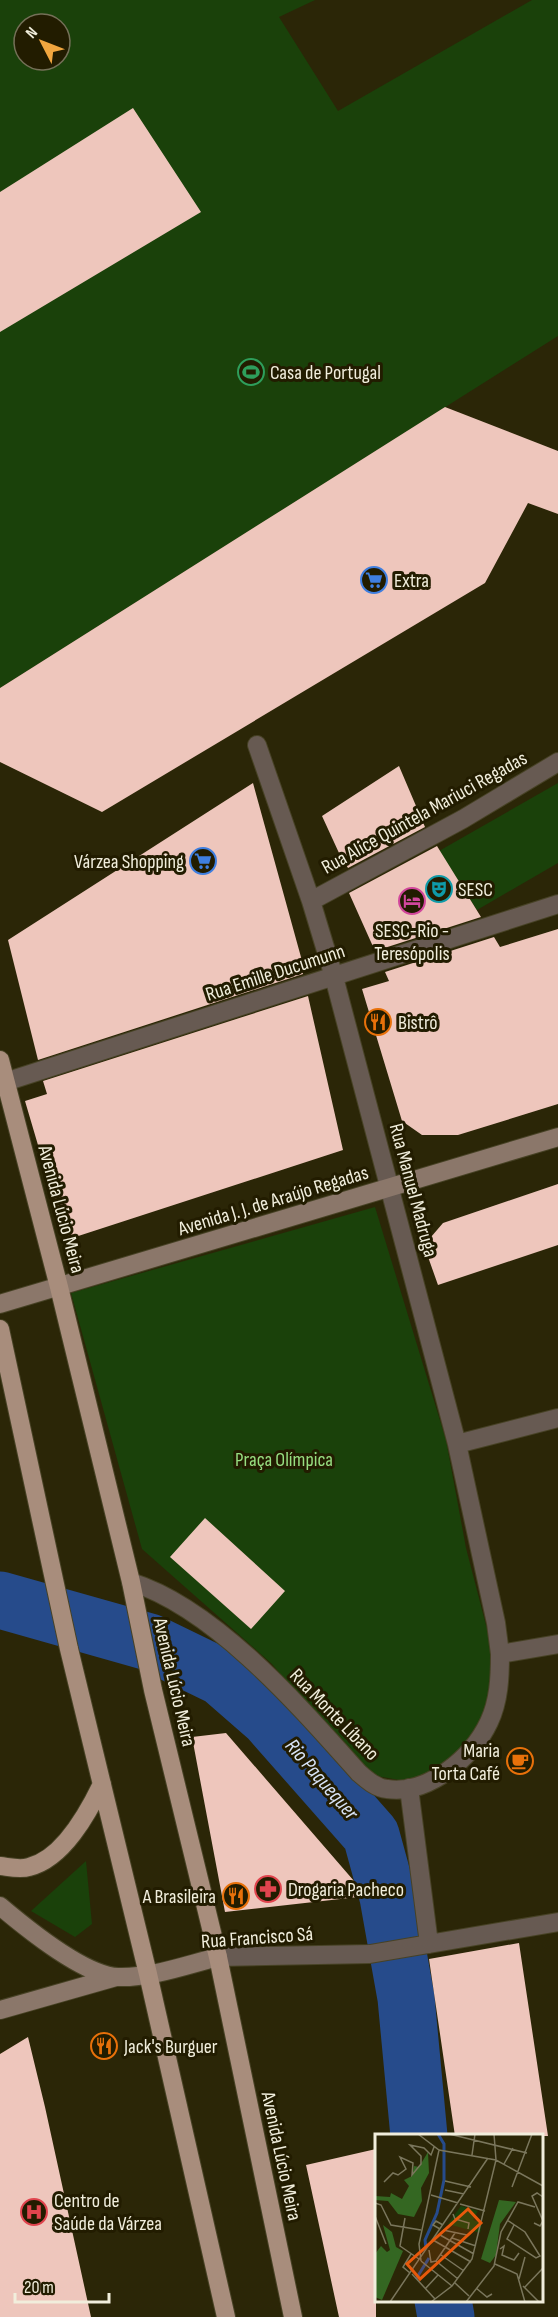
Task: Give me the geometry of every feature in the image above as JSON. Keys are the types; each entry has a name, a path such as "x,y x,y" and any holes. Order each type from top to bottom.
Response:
{"main road":[{"name":"Avenida Lúcio Meira","path":"0,1060 59,1287 218,1957 293,2317"},
{"name":"Avenida J. J. de Araújo Regadas","path":"0,1304 391,1189 558,1137"},
{"path":"0,1329 50,1566 226,2317"},
{"path":"0,1866 29,1868 53,1855 85,1816 102,1784"},
{"path":"0,1906 74,1960 96,1971 117,1977"},
{"name":"Rua Francisco Sá","path":"117,1977 147,1974 218,1957"},
{"path":"0,2010 117,1977"}],"street":[{"name":"Rua Manuel Madruga","path":"257,745 311,901 334,977 391,1189 457,1444 501,1654"},
{"name":"Rua Alice Quintela Mariuci Regadas","path":"311,901 463,819 558,762"},
{"name":"Rua Emille Ducumunn","path":"5,1082 558,904"},
{"path":"457,1444 558,1418"},
{"name":"Rua Monte Líbano","path":"130,1582 164,1596 186,1609 241,1652 279,1687 359,1773 373,1784 386,1789 409,1788 424,1784 445,1772 471,1749 490,1721 499,1686 501,1654"},
{"path":"501,1654 558,1644"},
{"path":"409,1788 424,1945 558,1922"},
{"name":"Rua Francisco Sá","path":"218,1957 370,1954 424,1945"}],"green space":[{"name":"Casa de Portugal","path":"0,0 315,0 279,17 338,111 532,0 558,0 558,336 0,688"},
{"path":"558,783 558,863 477,910 439,851"},
{"name":"Praça Olímpica","path":"375,1207 446,1440 466,1548 494,1656 493,1692 474,1736 444,1767 405,1781 365,1774 272,1664 142,1549 71,1293"},
{"path":"86,1861 92,1924 75,1937 31,1911"}],"building":[{"path":"133,108 201,212 0,332 0,192"},
{"path":"445,407 558,451 558,514 528,503 485,583 102,812 0,762 0,688"},
{"path":"399,766 425,827 348,868 322,816"},
{"name":"Várzea Shopping","path":"253,783 304,968 302,969 303,974 38,1060 8,940"},
{"name":"SESC-Rio - Teresópolis","path":"437,846 481,917 375,951 349,893"},
{"path":"558,929 558,1104 458,1135 422,1135 402,1121 362,989 389,981 385,972 494,937 500,947"},
{"path":"308,996 343,1150 66,1240 25,1101 47,1094 43,1081"},
{"path":"558,1184 558,1245 438,1285 427,1254 431,1237 443,1223"},
{"path":"205,1518 285,1591 251,1629 170,1557"},
{"path":"226,1733 367,1896 225,1912 192,1737"},
{"path":"519,1943 548,2136 543,2136 543,2134 455,2134 429,1959"},
{"name":"Centro de Saúde da Várzea","path":"28,2037 91,2317 0,2317 0,2054"},
{"path":"375,2149 376,2317 339,2317 306,2165"}],"waterway":[{"name":"Rio Paquequer","path":"0,1600 149,1642 221,1677 268,1718 371,1835 388,1897 406,1998 419,2134"},
{"name":"Rio Paquequer","path":"443,2302 446,2317"}],"place":[{"name":"Casa de Portugal","path":"251,372"},
{"name":"Extra","path":"374,580"},
{"name":"Várzea Shopping","path":"203,861"},
{"name":"SESC","path":"439,889"},
{"name":"SESC-Rio - Teresópolis","path":"412,901"},
{"name":"Bistrô","path":"378,1022"},
{"name":"Maria Torta Café","path":"520,1761"},
{"name":"Drogaria Pacheco","path":"268,1889"},
{"name":"A Brasileira","path":"236,1896"},
{"name":"Jack's Burguer","path":"104,2046"},
{"name":"Centro de Saúde da Várzea","path":"34,2212"}]}
